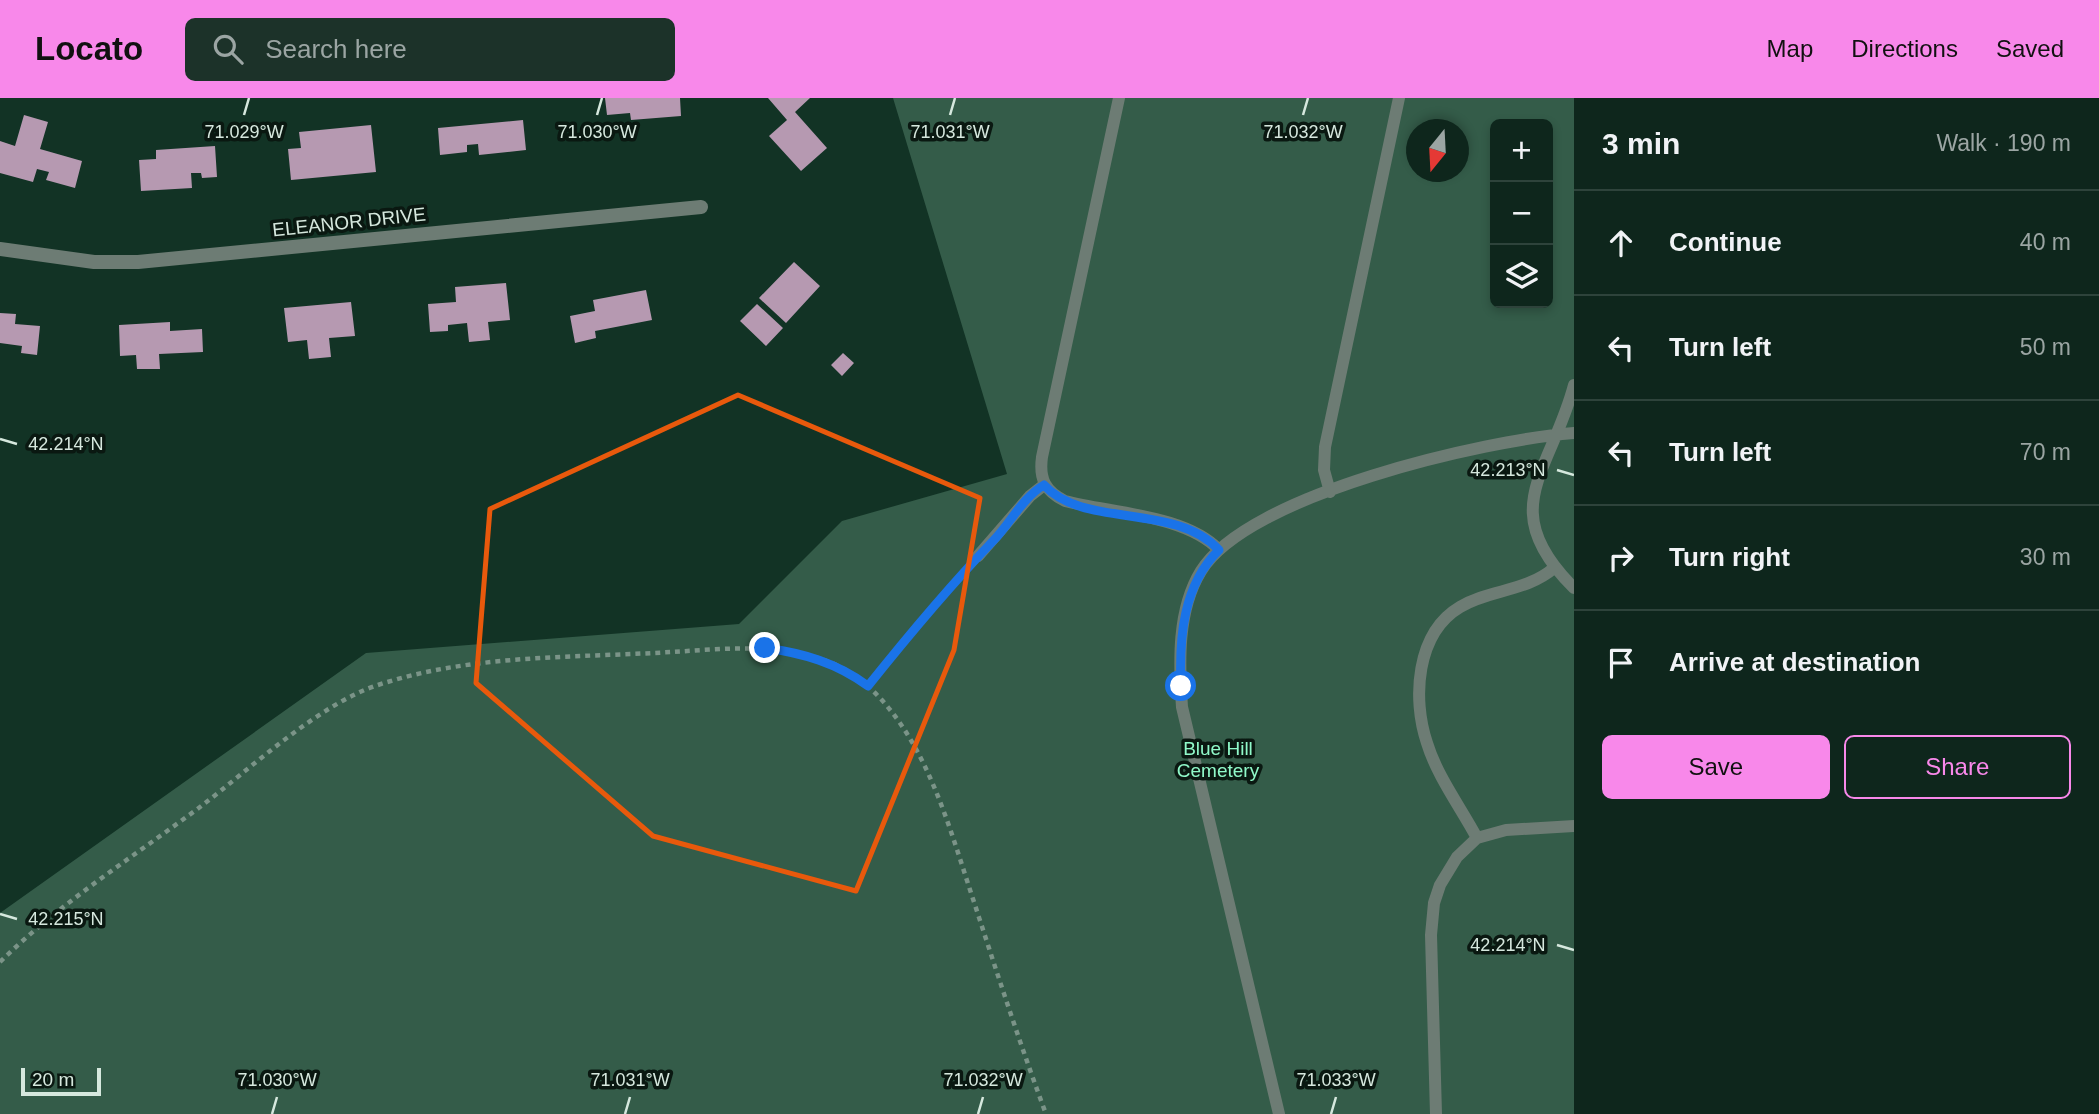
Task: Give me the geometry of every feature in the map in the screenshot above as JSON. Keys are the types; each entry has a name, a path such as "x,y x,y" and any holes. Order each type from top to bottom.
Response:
{"street":[{"name":"ELEANOR DRIVE","path":"0,249 94,262 138,262 701,207"}],"lane":[{"path":"1119,98 1042,457 1044,485 1065,501 1184,527 1203,536 1219,550"},
{"path":"1330,492 1324,470 1325,447 1399,98"},
{"path":"1574,385 1558,434 1536,484 1532,513 1538,542 1553,568 1574,588"},
{"path":"1279,1114 1182,707 1180,666 1186,612 1195,582 1219,550 1247,530 1330,492 1462,452 1574,433"},
{"path":"978,556 1030,496 1044,485"},
{"path":"1477,838 1427,745 1421,715 1423,662 1434,634 1452,612 1474,600 1532,583 1553,568"},
{"path":"1436,1114 1431,952 1433,911 1448,871 1477,838 1506,830 1574,826"}],"path":[{"path":"868,686 925,614 978,556"},
{"path":"0,961 43,923 313,721 373,686 418,673 463,666 765,648 840,667 868,686 903,727 940,806 1046,1114"}],"highlighted area":[{"path":"738,395 980,498 954,650 856,891 653,836 476,683 490,509"}],"green space":[{"name":"Blue Hill Cemetery","path":"893,98 1574,98 1574,1114 0,1114 0,913 366,653 739,624 842,521 1007,474"}],"building":[{"path":"605,98 680,98 681,116 631,120 630,113 607,115"},
{"path":"768,98 810,98 795,112 827,148 801,171 769,136 787,120"},
{"path":"24,115 48,122 40,149 82,161 75,188 46,180 49,172 37,169 33,182 0,173 0,141 15,146"},
{"path":"523,120 526,150 479,155 478,144 467,145 467,152 440,155 438,128"},
{"path":"371,125 376,172 291,180 288,149 301,148 299,132"},
{"path":"215,146 217,177 202,178 201,173 191,173 192,188 141,191 139,160 156,159 156,150"},
{"path":"794,262 820,286 786,323 759,298"},
{"path":"506,283 510,320 488,322 490,340 469,342 467,323 448,325 448,331 430,332 428,304 456,302 455,287"},
{"path":"646,290 652,320 595,331 596,338 575,343 570,316 595,311 593,300"},
{"path":"351,302 355,336 329,338 331,357 309,359 307,340 288,342 284,308"},
{"path":"757,304 783,328 766,346 740,321"},
{"path":"0,313 16,314 15,324 40,326 37,355 21,353 22,346 0,343"},
{"path":"170,322 170,331 202,329 203,352 159,354 160,369 137,369 136,355 120,356 119,325"},
{"path":"843,353 854,363 842,376 831,365"}],"route":[{"path":"765,648 806,655 840,667 868,686 947,587 992,542 1030,496 1044,485 1065,501 1195,531 1219,550 1201,571 1191,594 1183,630 1181,686"}]}
